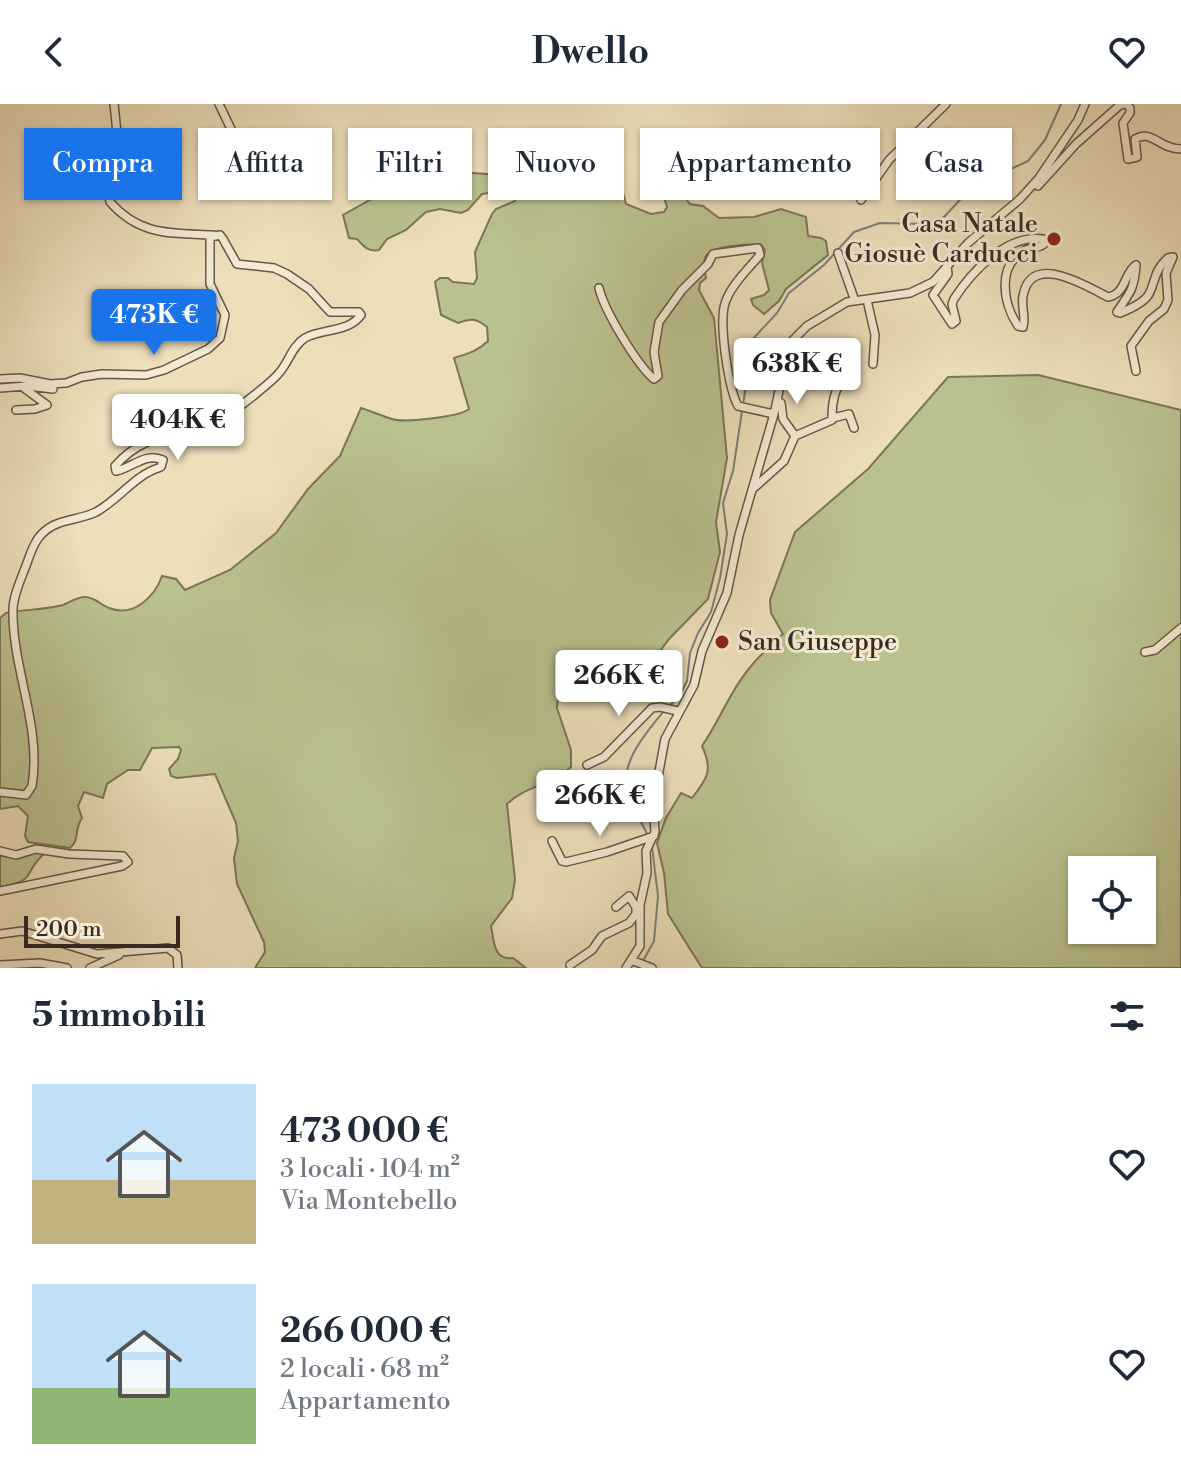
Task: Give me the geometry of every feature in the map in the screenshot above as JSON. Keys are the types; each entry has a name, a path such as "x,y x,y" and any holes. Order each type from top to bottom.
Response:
{"street":[{"path":"0,792 26,795 32,786 30,708 13,606 34,546 45,531 102,508 119,497 140,476 161,467 163,460 148,457 116,471 115,466 130,451 151,438 226,415 277,376 303,339 344,328 359,320 361,315 359,312 330,312 309,289 274,268 237,264 220,235 178,233 136,226 110,202 108,190 117,133 114,104"},
{"path":"219,104 231,128"},
{"path":"880,173 946,104"},
{"path":"570,965 592,950 602,936 629,923 636,914 647,873 646,851 654,836 653,804 659,759 674,710 694,685 702,651 727,593 739,535 774,414 784,356 792,339 820,317 847,302 919,290 933,282 968,243 1039,178 1078,120 1085,104"},
{"path":"1027,191 1034,190 1076,144 1120,105 1126,104 1130,108 1123,123 1128,159 1137,157 1135,139 1142,135 1150,136 1161,146 1181,149"},
{"path":"0,388 55,388 82,377 146,375 208,349 220,338 225,315 210,284 211,236"},
{"path":"947,266 948,274 933,295 952,324 956,321 952,304 954,299 995,254 1033,238 1043,239 1044,244 1040,248 1024,250 1012,262 1004,278 1010,315 1018,326 1023,327 1022,298 1026,286 1036,277 1057,272 1108,297 1120,291 1131,267 1136,265 1130,297 1118,308 1117,312 1120,313 1143,301 1149,294 1158,269 1173,257 1166,273 1168,300 1164,309 1149,321 1131,346 1136,371"},
{"path":"599,288 603,305 654,379 658,376 655,331 682,290 701,273 713,254 758,248 760,255 724,305 728,368 735,402 743,408 774,414"},
{"path":"838,253 855,301"},
{"path":"867,300 875,335 873,364"},
{"path":"833,418 831,407 836,389 853,366 855,358"},
{"path":"0,379 66,383"},
{"path":"16,410 47,405 24,388"},
{"path":"777,401 781,404 783,419 795,436"},
{"path":"754,489 784,461 795,436 849,414 854,428"},
{"path":"1145,652 1155,650 1181,628"},
{"path":"587,765 604,757 646,712 660,707 674,710"},
{"path":"552,841 562,861 566,862 654,836"},
{"path":"0,851 16,855 36,849 123,856 128,862 122,866 0,891"},
{"path":"616,907 629,896 638,906 640,946 626,968"},
{"path":"2,934 22,931 97,954 168,948 177,955 178,968"},
{"path":"90,968 121,953"},
{"path":"632,961 649,968"},
{"path":"0,965 40,963 67,968"}],"green space":[{"path":"472,173 488,174 488,193 482,194 468,210 461,213 440,209 426,212 406,230 387,239 379,250 369,250 357,239 349,238 343,215 370,200 472,200"},
{"path":"624,197 626,204 651,214 664,212 667,207 665,200 687,200 690,204 703,206 719,218 754,217 781,209 806,217 808,236 826,241 828,255 786,289 779,301 764,314 753,305 751,299 769,290 762,263 765,250 761,245 721,248 705,258 706,278 700,283 699,290 714,318 727,458 716,522 720,552 708,599 670,638 646,669 614,683 600,681 579,668 574,667 566,672 559,688 557,708 571,750 571,767 507,804 515,880 512,898 491,926 498,953 513,958 526,968 255,968 265,952 264,942 237,884 234,858 238,841 236,823 215,774 171,776 169,769 178,759 179,747 152,748 140,770 128,770 107,784 103,798 84,792 78,806 82,818 70,848 28,842 25,836 28,816 18,806 0,809 0,618 6,613 56,607 83,597 109,608 127,610 149,598 162,576 176,579 185,590 230,570 276,533 308,489 340,456 361,408 392,419 408,420 443,417 469,409 454,358 476,350 488,341 487,327 476,320 458,323 441,315 435,282 448,278 453,282 474,284 477,278 475,252 492,214 515,201 624,200"},
{"path":"1038,375 1181,410 1181,968 702,968 668,914 657,843 666,818 681,793 692,798 702,785 708,768 702,746 745,674 783,634 771,613 770,600 795,532 868,469 948,377"},
{"path":"37,852 45,853 25,879 0,887 0,854 19,858"}],"waterway":[{"path":"743,405 749,365 747,350 789,293 824,265 854,232 880,223 923,224 944,217 972,187 1028,161 1045,140 1061,104"},
{"path":"667,707 678,699 687,681 690,653 711,612 720,578 727,534 723,503 733,471 742,411"},
{"path":"647,834 629,799 626,775 634,752 663,712"},
{"path":"643,961 654,941 658,896 652,847"}],"place":[{"name":"Casa Natale Giosuè Carducci","path":"1054,239"},
{"name":"San Giuseppe","path":"722,642"}]}
